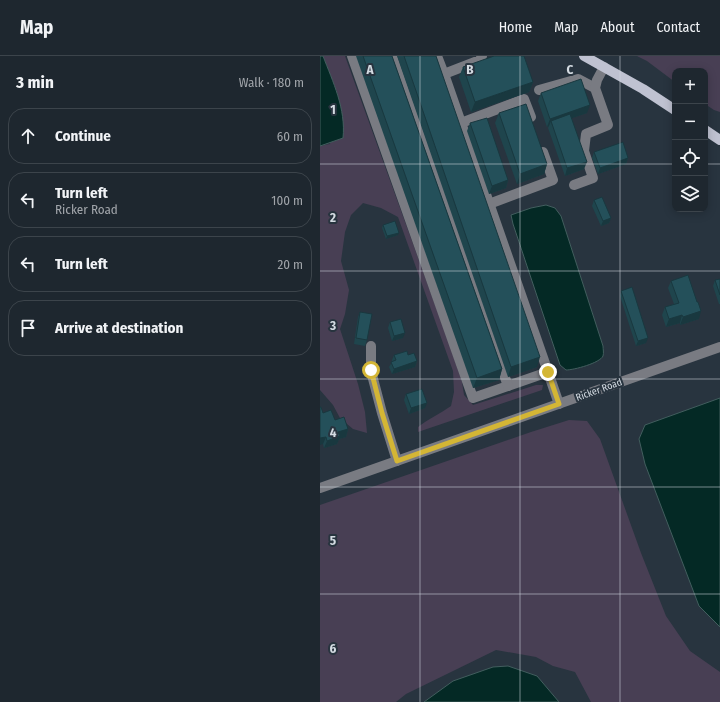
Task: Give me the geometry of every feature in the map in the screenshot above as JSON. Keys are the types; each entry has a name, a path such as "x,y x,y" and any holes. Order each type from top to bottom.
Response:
{"main road":[{"path":"584,56 672,108"},
{"path":"708,132 720,140"}],"street":[{"path":"352,56 473,398 548,372"},
{"path":"392,56 508,386"},
{"path":"437,56 559,404"},
{"path":"444,74 480,60 482,56"},
{"path":"574,185 593,178 584,151 586,134 608,125 595,88 597,80 604,67"},
{"path":"539,90 578,79 595,88"},
{"path":"461,123 524,99 535,129"},
{"path":"489,204 553,180 540,143"},
{"path":"372,346 371,370 382,413 397,461"},
{"name":"Ricker Road","path":"320,488 720,347"}],"shaded area":[{"path":"320,56 323,56 341,106 343,117 343,138 320,146"},
{"path":"323,56 345,56 450,346 462,382 464,395 473,405 536,385 543,385 542,390 418,432 418,427 451,406 454,392 453,371 398,217 381,208 363,203 351,215 345,232 341,261 349,290 345,314 340,329 358,384 365,412 367,433 353,429 340,418 333,405 320,390 320,146 330,144 338,95"},
{"path":"637,56 720,56 720,112 708,106 708,68 672,68 672,80 647,61"},
{"path":"546,205 555,208 561,216 603,346 603,356 601,359 586,366 570,370 566,370 560,365 511,215 531,208"},
{"path":"720,398 720,627 699,606 645,464 639,439 645,425"},
{"path":"569,420 587,421 600,439 641,553 666,616 690,651 720,672 720,702 591,702 575,672 553,666 536,657 496,650 406,694 396,702 320,702 320,505"},
{"path":"508,666 537,676 559,702 424,702 453,681 493,667"}],"building":[{"path":"363,56 392,56 502,369 477,378"},
{"path":"404,56 436,56 540,357 511,367"},
{"path":"494,56 524,56 533,82 475,102 463,67"},
{"path":"581,79 590,105 550,119 541,93"},
{"path":"526,104 547,164 520,174 499,113"},
{"path":"570,114 587,162 567,168 551,121"},
{"path":"487,118 508,180 492,186 470,123"},
{"path":"623,142 628,158 600,168 594,152"},
{"path":"602,197 611,218 603,221 594,200"},
{"path":"395,221 399,233 387,236 383,225"},
{"path":"688,275 701,311 683,317 682,315 669,319 665,307 679,303 671,281"},
{"path":"720,279 720,295 715,280"},
{"path":"632,287 648,338 638,341 621,291"},
{"path":"360,312 372,314 367,340 356,338"},
{"path":"401,319 405,333 394,336 390,322"},
{"path":"407,351 408,355 414,353 417,361 394,369 391,362 396,360 394,355"},
{"path":"422,389 427,403 411,408 406,394"},
{"path":"320,407 323,413 331,410 335,420 344,417 348,429 338,432 340,436 327,441 326,437 320,438"}],"route":[{"path":"371,370 382,413 397,461 559,404 548,372"}]}
